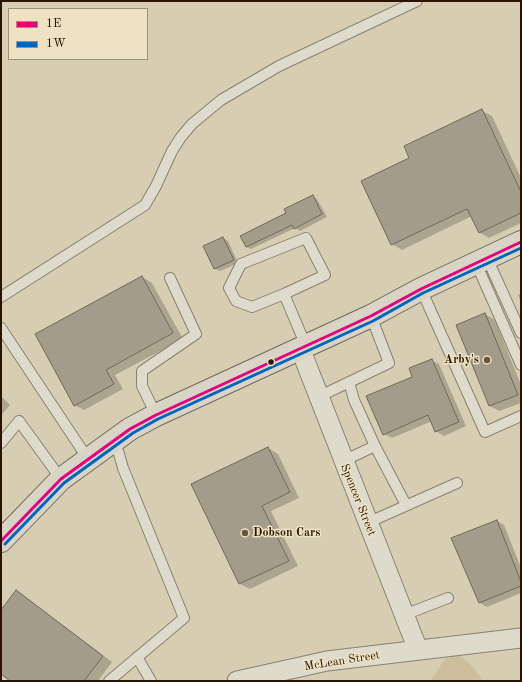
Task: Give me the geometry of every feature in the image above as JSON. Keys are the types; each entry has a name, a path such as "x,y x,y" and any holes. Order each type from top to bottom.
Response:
{"main road":[{"path":"1,541 61,479 115,440 156,415 371,316 421,289 521,242"}],"street":[{"name":"Spencer Street","path":"303,347 318,397 418,650"},
{"name":"McLean Street","path":"237,681 327,661 516,639"}],"lane":[{"path":"1,297 145,205 156,186 172,151 181,137 192,124 221,100 279,66 417,1"},
{"path":"306,238 325,275 284,294 252,307 236,301 229,288 241,264 306,238"},
{"path":"481,261 521,333"},
{"path":"481,261 521,365"},
{"path":"156,415 142,386 142,371 196,334 170,278"},
{"path":"421,289 485,432 521,416"},
{"path":"284,294 303,347"},
{"path":"318,397 389,363 371,316"},
{"path":"1,328 88,459"},
{"path":"349,382 354,400 375,446 406,506"},
{"path":"1,443 19,421 61,479"},
{"path":"109,681 184,618 123,468 115,440"},
{"path":"343,461 375,446"},
{"path":"367,523 457,483"},
{"path":"404,616 448,598"},
{"path":"137,657 151,681"}],"shaded area":[{"path":"458,654 471,665 482,679 476,681 430,681 445,659"}],"building":[{"path":"482,109 521,192 521,213 479,233 467,209 391,245 361,181 409,158 404,146"},
{"path":"313,195 322,214 294,229 292,225 246,247 240,236 286,213 284,209"},
{"path":"223,237 234,260 214,269 203,246"},
{"path":"142,276 173,333 106,370 114,384 74,406 35,334"},
{"name":"Arby's","path":"485,313 518,395 489,406 456,325"},
{"path":"432,359 459,422 435,432 428,415 383,435 366,396 412,377 409,368"},
{"name":"Dobson Cars","path":"268,447 290,492 262,506 289,561 239,584 191,484"},
{"path":"497,520 521,582 521,586 479,603 451,538"},
{"path":"16,590 103,656 84,681 10,681 1,674 1,610"}],"transit line":[{"name":"1E","path":"1,541 61,479 130,429 156,415 371,316 421,289 521,242"},
{"name":"1W","path":"5,544 64,483 133,433 158,419 373,321 423,293 521,248"}],"place":[{"name":"Arby's","path":"487,360"},
{"name":"Dobson Cars","path":"245,533"}]}
